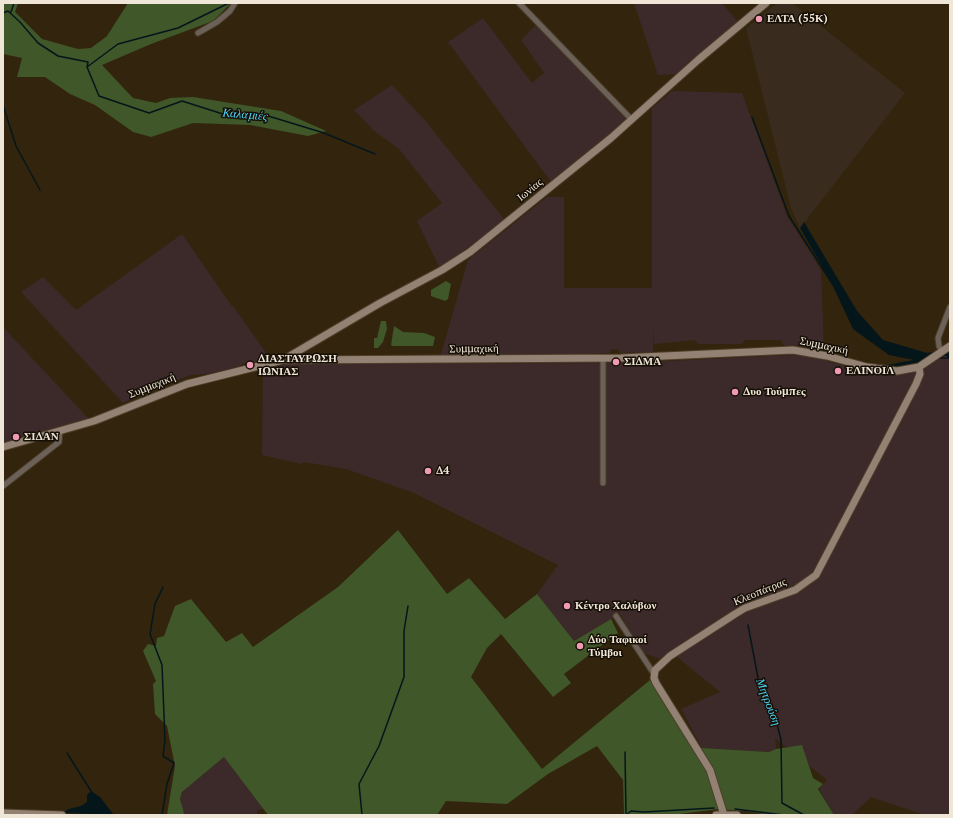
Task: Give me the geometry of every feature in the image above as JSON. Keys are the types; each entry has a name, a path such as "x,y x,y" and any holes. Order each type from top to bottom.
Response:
{"street":[{"path":"198,33 217,22 230,11 235,3"},
{"path":"519,3 632,120"},
{"name":"Ιωνίας","path":"283,360 386,299 442,270 470,252 611,138 698,60 766,3"},
{"path":"942,352 939,346 938,338 950,307"},
{"name":"Συμμαχική","path":"3,447 101,419 152,396 187,384 283,360 297,362 602,359 793,350 809,352 864,367 901,371 919,367 950,346"},
{"path":"296,352 297,362"},
{"path":"602,359 603,483"},
{"name":"Κλεοπάτρας","path":"654,674 659,664 735,614 745,608 794,590 816,575 916,384 920,374 919,367"},
{"path":"3,486 59,442 60,431"},
{"path":"616,616 654,674 656,683 710,770 724,815"},
{"path":"3,813 62,815"},
{"path":"716,815 737,815"}],"shaded area":[{"path":"634,3 722,3 738,22 676,74 658,75"},
{"path":"777,3 792,3 905,93 800,228 791,208 746,28"},
{"path":"483,18 532,83 544,73 521,40 536,25 627,120 551,182 448,42"},
{"path":"392,85 423,118 505,220 440,269 417,221 442,203 399,149 373,130 354,110"},
{"path":"672,91 742,93 787,216 821,270 824,351 807,345 784,346 781,340 745,340 742,344 698,344 695,340 654,344 653,329 653,352 620,353 617,349 612,349 609,353 440,358 468,260 547,197 564,197 564,288 652,288 652,108"},
{"path":"804,222 857,311 883,340 927,353 950,349 950,358 946,356 925,358 921,363 908,367 889,368 887,365 914,360 889,355 853,329 830,280 800,228"},
{"path":"182,234 269,357 267,360 252,361 242,364 239,367 207,374 190,375 123,403 21,292 43,277 76,310"},
{"path":"3,327 88,418 87,419 3,444"},
{"path":"950,349 950,815 925,815 871,797 852,815 834,815 819,789 827,780 775,738 776,749 769,752 702,748 681,709 720,692 671,652 660,659 643,653 614,604 619,614 574,641 537,594 558,565 414,493 346,469 303,462 302,464 262,455 263,370 282,364 631,363 788,355 809,356 870,373 907,374 922,370"},
{"path":"224,757 264,809 257,810 257,815 183,815 184,813 180,799 183,791"},
{"path":"91,791 100,797 114,815 66,813 65,811 81,806 87,802 87,795"}],"green space":[{"path":"3,3 18,3 15,12 42,39 78,49 91,48 107,36 128,3 231,3 213,21 151,44 102,65 133,98 156,103 170,98 193,97 281,111 326,131 308,136 250,125 193,123 151,137 133,132 95,105 70,94 45,77 17,77 22,58 3,54"},
{"path":"446,281 451,284 448,299 445,301 431,296 431,290"},
{"path":"381,321 386,321 387,329 383,342 378,348 374,348 374,338 377,338"},
{"path":"394,326 403,332 424,333 435,337 433,346 391,345"},
{"path":"398,530 447,594 469,578 505,619 537,594 574,641 611,619 618,633 564,674 571,683 553,697 501,634 487,648 471,677 542,769 650,680 693,749 702,748 769,752 776,749 802,745 813,778 823,784 818,789 834,815 770,815 746,811 718,809 672,815 624,815 623,780 597,746 548,774 507,804 446,801 437,815 268,815 224,757 182,792 180,799 184,813 183,815 167,815 175,766 167,726 155,714 153,684 156,681 143,651 148,644 156,646 157,638 164,636 175,606 191,599 226,642 242,633 253,647 338,587"}],"waterway":[{"path":"11,12 14,3"},
{"name":"Καλαμιές","path":"87,67 118,44 178,28 229,3"},
{"name":"Καλαμιές","path":"3,13 8,11 20,22 38,43 58,56 88,62 87,67 99,96 149,113 182,101 226,115 265,115 324,133 375,154"},
{"path":"3,105 16,146 40,190"},
{"path":"752,117 789,216 833,285"},
{"path":"938,358 950,358"},
{"path":"162,815 167,784 174,763 163,756 165,741 162,665 150,634 155,604 163,587"},
{"path":"362,815 359,784 379,746 404,677 404,631 408,606"},
{"name":"Μητρούση","path":"748,625 758,678 774,712 781,740 782,803 804,815"},
{"path":"625,752 626,814"},
{"path":"67,753 91,791"},
{"path":"626,815 631,811 644,812 714,808"},
{"path":"735,809 784,815"}],"place":[{"name":"ΕΛΤΑ (55Κ)","path":"759,19"},
{"name":"ΣΙΔΜΑ","path":"616,362"},
{"name":"ΔΙΑΣΤΑΥΡΩΣΗ ΙΩΝΙΑΣ","path":"250,365"},
{"name":"ΕΛΙΝΟΙΛ","path":"838,371"},
{"name":"Δυο Τούμπες","path":"735,392"},
{"name":"ΣΙΔΑΝ","path":"16,437"},
{"name":"Δ4","path":"428,471"},
{"name":"Κέντρο Χαλύβων","path":"567,606"},
{"name":"Δύο Ταφικοί Τύμβοι","path":"580,646"}]}
